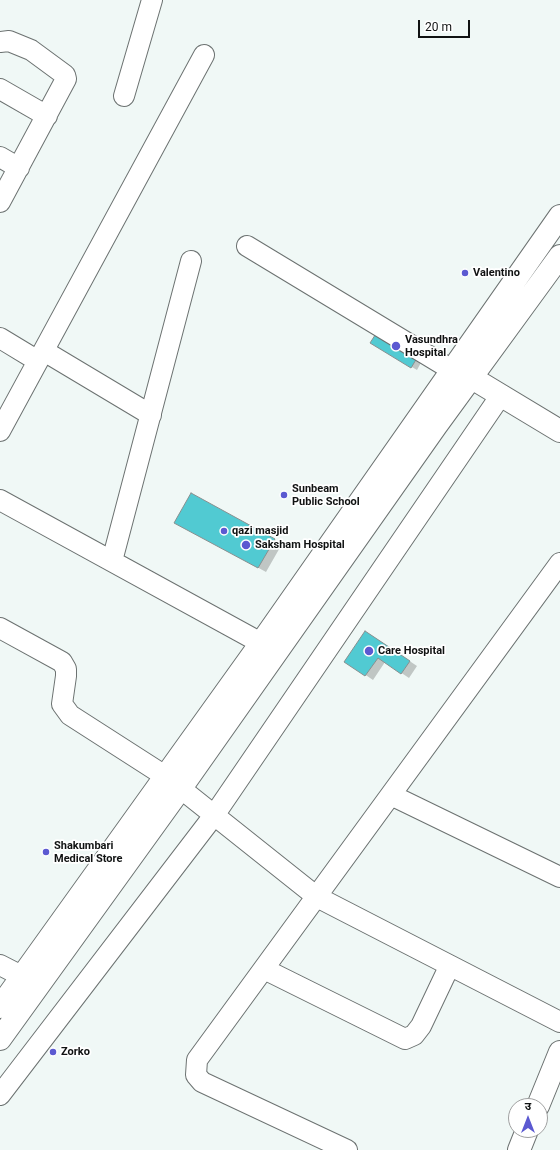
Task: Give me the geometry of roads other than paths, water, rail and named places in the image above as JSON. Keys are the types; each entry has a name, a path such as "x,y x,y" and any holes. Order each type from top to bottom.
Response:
{"main road":[{"path":"0,1039 30,981 173,782 460,371 560,216"},
{"path":"173,782 261,643 460,371 560,256"},
{"path":"460,371 560,431"},
{"path":"0,1007 30,981"},
{"path":"541,1098 560,1052"},
{"path":"519,1150 524,1138"}],"street":[{"path":"124,96 152,0"},
{"path":"0,42 9,41 31,50 65,75 66,81 0,202"},
{"path":"0,432 6,407 41,356 204,55"},
{"path":"0,90 48,116"},
{"path":"0,157 19,168"},
{"path":"247,246 460,371"},
{"path":"112,562 191,261"},
{"path":"0,338 41,356 151,415"},
{"path":"0,1096 215,814 501,395"},
{"path":"0,500 261,643"},
{"path":"347,1150 202,1082 196,1075 197,1060 560,563"},
{"path":"0,628 62,662 66,668 62,704 70,715 173,782 215,814 317,897 450,967 560,1022"},
{"path":"392,795 560,877"},
{"path":"0,965 30,981"},
{"path":"264,969 405,1039 414,1035 421,1026 450,967"}],"place":[{"name":"Valentino","path":"465,273"},
{"name":"Vasundhra Hospital","path":"396,346"},
{"name":"Sunbeam Public School","path":"284,495"},
{"name":"qazi masjid","path":"224,531"},
{"name":"Saksham Hospital","path":"246,545"},
{"name":"Care Hospital","path":"369,651"},
{"name":"Shakumbari Medical Store","path":"46,852"},
{"name":"Zorko","path":"53,1052"}]}
